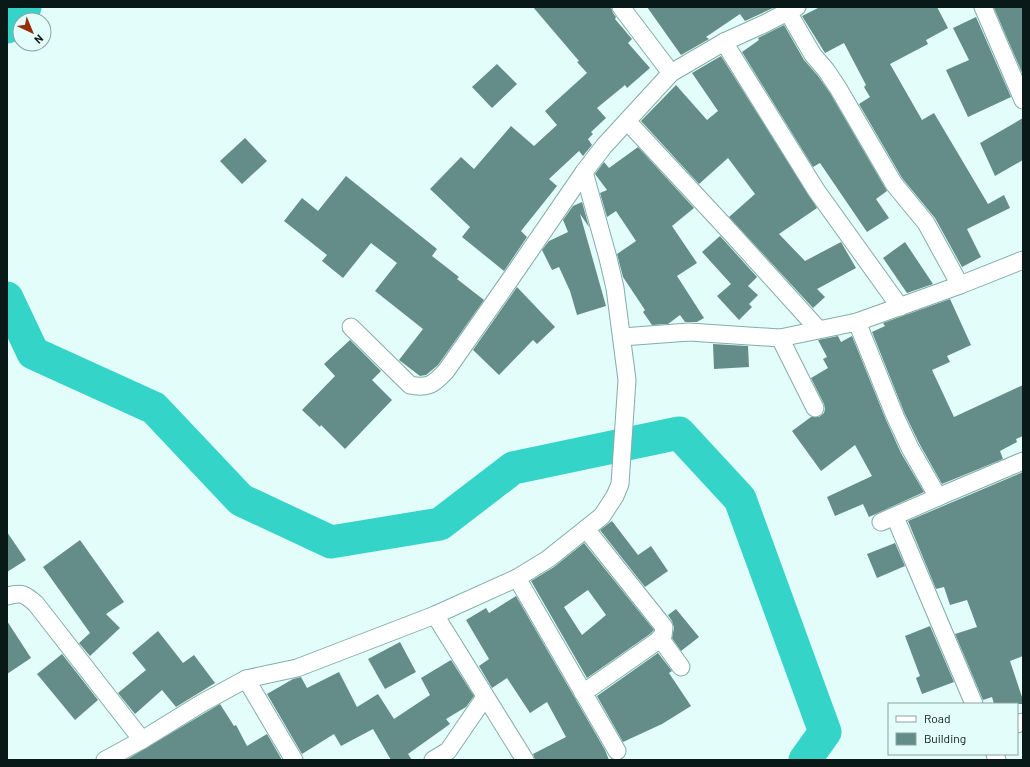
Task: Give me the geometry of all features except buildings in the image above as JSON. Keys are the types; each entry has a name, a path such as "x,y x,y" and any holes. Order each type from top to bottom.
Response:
{"street":[{"path":"621,7 671,73"},
{"path":"983,7 1023,100"},
{"path":"351,327 410,385 421,387 429,385 437,380 446,371 584,172 627,121 671,73 724,42 764,24 790,8 813,55 826,70 838,88 894,184 926,223 960,285"},
{"path":"724,42 816,190 900,306"},
{"path":"627,121 818,329"},
{"path":"107,760 202,703 246,679 297,668 435,615 517,578 548,559 602,516 616,496 620,484 627,380 615,288 584,172"},
{"path":"622,337 689,332 780,338 857,322 960,285 1023,260"},
{"path":"857,322 895,416 910,448 938,498"},
{"path":"780,338 815,408"},
{"path":"974,703 888,519 1023,461"},
{"path":"583,693 660,638 664,632 664,627 586,529"},
{"path":"517,578 617,751"},
{"path":"7,596 18,593 27,596 36,604 142,740"},
{"path":"435,615 525,760"},
{"path":"660,638 681,667"},
{"path":"246,679 294,760"},
{"path":"433,760 448,751 485,697"}],"waterway":[{"path":"7,27 25,7"},
{"path":"7,298 33,353 154,408 241,500 331,542 440,524 513,468 679,433 740,499 825,732 805,760"}]}
